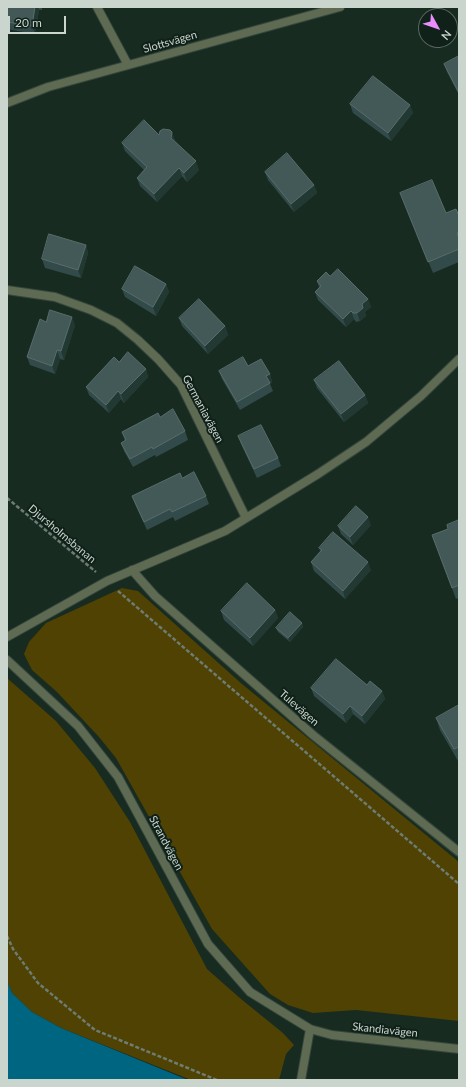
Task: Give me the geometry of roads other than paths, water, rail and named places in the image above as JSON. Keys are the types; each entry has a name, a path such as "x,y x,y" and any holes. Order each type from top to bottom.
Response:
{"street":[{"path":"96,7 128,65"},
{"name":"Slottsvägen","path":"7,103 48,87 340,7"},
{"name":"Germaniavägen","path":"7,290 55,297 91,310 117,323 158,359 180,385 246,518"},
{"path":"7,637 107,582 225,531 318,474 366,442 421,396 459,359"},
{"name":"Tulevägen","path":"132,570 154,596 313,735 459,852"},
{"name":"Strandvägen","path":"7,660 78,726 118,777 208,944 250,992 310,1029"},
{"path":"301,1080 310,1029"},
{"name":"Skandiavägen","path":"310,1029 332,1035 459,1049"}],"water":[{"path":"7,981 12,993 32,1012 61,1028 188,1080 7,1080"}]}
